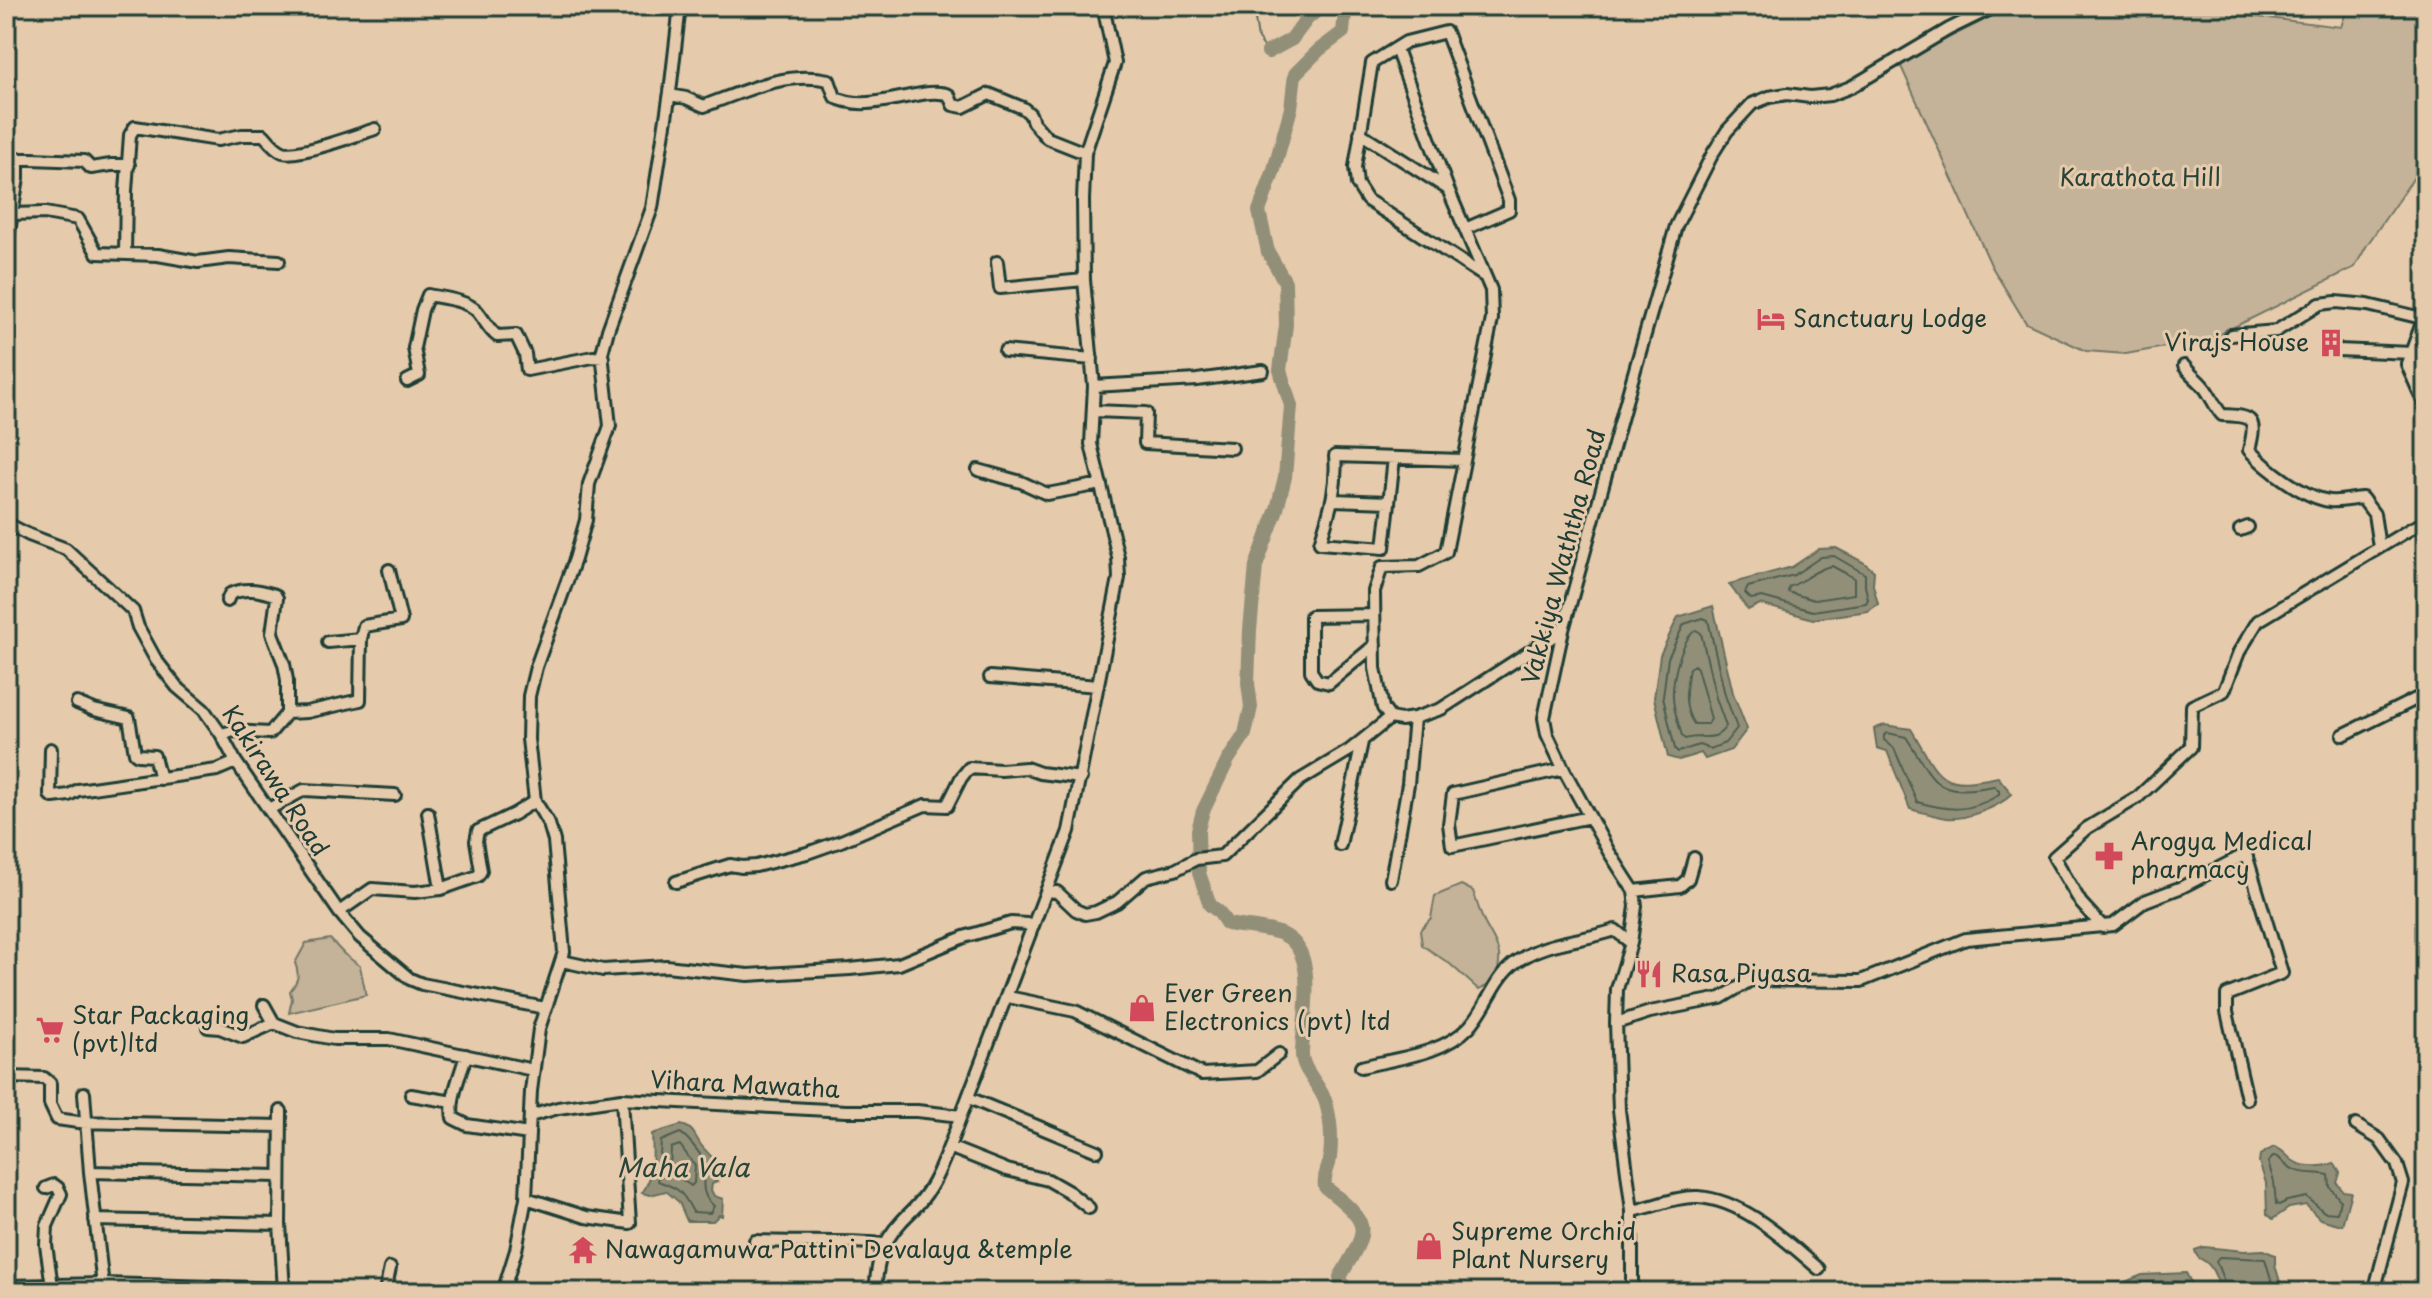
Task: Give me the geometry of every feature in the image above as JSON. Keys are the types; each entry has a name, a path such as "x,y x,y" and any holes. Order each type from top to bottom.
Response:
{"main road":[{"path":"2426,319 2409,364 2426,403"},
{"path":"6,1288 103,1286 334,1292"}],"street":[{"path":"503,1292 516,1250 526,1198 533,1070 545,1008 564,952 554,841 549,824 535,801 528,739 529,696 536,667 575,559 586,520 589,484 610,426 602,353 652,208 680,6"},
{"path":"875,1292 877,1263 884,1244 922,1200 949,1147 1069,831 1119,578 1118,557 1091,444 1094,386 1084,280 1085,153 1115,63 1103,6"},
{"name":"Vakkiya Waththa Road","path":"1634,891 1563,769 1547,734 1544,718 1563,630 1676,226 1713,153 1727,131 1752,104 1787,94 1810,97 1830,95 1851,87 1949,29 1996,6"},
{"path":"1465,229 1509,210 1509,200 1446,32 1406,42 1372,63 1355,167 1357,184 1367,200 1484,276"},
{"path":"1382,567 1419,566 1446,552 1492,319 1491,290 1448,189 1396,49"},
{"path":"670,95 704,106 785,78 811,76 829,80 835,97 845,102 890,102 941,91 949,95 953,105 963,107 989,94 1023,108 1047,138 1085,153"},
{"path":"125,254 130,135 135,127 218,140 264,135 274,147 285,153 307,150 375,129"},
{"path":"1360,133 1448,189"},
{"path":"6,249 9,211 18,178 12,158 84,161 91,168 129,165"},
{"path":"9,211 78,219 97,253 158,255 198,262 229,258 279,261"},
{"path":"997,262 1000,288 1084,280"},
{"path":"407,381 419,375 414,348 428,295 475,308 490,331 497,336 516,335 525,354 527,370 593,357 603,358"},
{"path":"2231,335 2276,331 2320,304 2336,302 2368,305 2426,319"},
{"path":"2337,350 2413,353"},
{"path":"1005,351 1092,359"},
{"path":"2184,366 2222,415 2246,416 2251,420 2254,428 2249,450 2258,460 2311,496 2331,501 2362,498 2374,514 2379,547"},
{"path":"1094,386 1197,380 1263,371"},
{"path":"1094,411 1146,413 1145,443 1232,448"},
{"path":"1384,548 1320,543 1333,500 1337,473 1335,456 1463,460"},
{"path":"1394,458 1382,567 1374,591 1375,668 1383,708 1390,718 1414,718 1441,709 1563,630"},
{"path":"978,470 1021,482 1047,494 1101,484"},
{"path":"1333,500 1389,502"},
{"path":"2103,927 2081,903 2054,857 2087,828 2137,798 2191,747 2192,706 2224,691 2239,652 2258,621 2426,522"},
{"name":"Kakirawa Road","path":"6,523 66,549 133,611 156,660 177,687 204,710 339,912 360,937 410,979 422,984 545,1008"},
{"path":"287,713 307,712 360,700 364,626 401,620 389,570"},
{"path":"221,734 233,731 270,733 287,713 287,680 272,633 277,598 254,589 234,592 227,601"},
{"path":"1374,615 1311,616 1311,671 1317,680 1329,683 1375,645"},
{"path":"328,642 361,639"},
{"path":"990,677 1098,686"},
{"path":"2343,735 2426,694"},
{"path":"77,703 129,718 135,753 154,756 160,779"},
{"path":"1046,891 1057,892 1076,910 1085,914 1096,912 1117,902 1146,877 1175,870 1200,858 1222,856 1300,780 1362,742 1390,718"},
{"path":"1391,880 1408,784 1414,718"},
{"path":"1340,845 1362,742"},
{"path":"51,749 50,795 53,797 78,790 217,770 236,762"},
{"path":"676,882 730,865 756,866 807,853 925,805 947,806 969,768 1026,768 1040,773 1081,778"},
{"path":"1563,769 1453,794 1449,824 1452,846 1590,817"},
{"path":"269,809 304,790 395,795"},
{"path":"339,912 372,889 415,892 441,889 478,876 481,871 476,841 478,831 535,801"},
{"path":"428,813 441,889"},
{"path":"1616,1023 1650,1012 1721,998 1751,980 1861,981 1966,939 2113,925 2145,901 2182,887 2246,854 2282,973 2227,995 2227,1012 2247,1099"},
{"path":"1632,1292 1632,1211 1619,1110 1617,989 1631,943 1636,906 1634,891 1680,886 1688,879 1694,858"},
{"path":"562,961 603,970 666,966 748,975 850,969 899,964 964,937 1011,923 1027,924 1031,928"},
{"path":"1361,1067 1444,1046 1470,1026 1515,963 1539,951 1559,942 1594,937 1615,930 1631,943"},
{"path":"1008,997 1075,1011 1202,1074 1257,1071 1279,1054"},
{"path":"264,1005 274,1023 297,1032 334,1039 389,1039 533,1070"},
{"path":"208,1027 243,1037 274,1023"},
{"path":"466,1055 451,1111 453,1118 467,1125 529,1134"},
{"path":"6,1077 44,1078 50,1083 50,1104 57,1119 281,1126"},
{"path":"84,1093 103,1286"},
{"path":"411,1095 453,1102"},
{"path":"969,1098 1097,1151"},
{"path":"526,1198 586,1217 630,1223 622,1099"},
{"name":"Vihara Mawatha","path":"530,1116 558,1108 622,1099 846,1111 917,1111 961,1116"},
{"path":"281,1111 279,1176 284,1291"},
{"path":"2356,1125 2379,1139 2397,1164 2403,1183 2374,1292"},
{"path":"949,1147 1007,1170 1048,1180 1089,1208"},
{"path":"90,1172 279,1176"},
{"path":"46,1188 54,1185 61,1194 47,1226 46,1245 52,1286"},
{"path":"1632,1211 1667,1201 1697,1197 1715,1201 1766,1225 1819,1269"},
{"path":"47,1204 50,1220"},
{"path":"95,1220 280,1224"},
{"path":"755,1241 806,1243 843,1240 884,1244"},
{"path":"385,1292 390,1268"}],"green space":[{"name":"Karathota Hill","path":"2013,6 2232,6 2235,14 2341,27 2348,6 2426,6 2426,160 2355,267 2210,339 2126,354 2086,351 2026,323 1992,267 1899,62"},
{"path":"1461,885 1473,891 1498,951 1495,981 1479,990 1450,964 1422,945 1420,930 1431,918 1435,896"},
{"path":"330,939 360,966 366,995 289,1013 290,991 297,978 295,963 306,943"}],"water":[{"path":"1836,548 1874,571 1873,585 1878,604 1868,611 1813,619 1760,604 1748,610 1729,584 1792,567 1819,549"},
{"path":"1713,606 1733,693 1747,729 1731,750 1705,759 1701,753 1679,760 1668,757 1654,698 1660,655 1678,617"},
{"path":"1884,725 1911,729 1942,776 1963,782 1998,777 2012,794 1991,808 1963,817 1947,818 1910,809 1887,751 1877,748 1874,729"},
{"name":"Maha Vala","path":"681,1125 691,1130 726,1171 711,1177 717,1182 712,1184 714,1196 723,1199 722,1216 713,1221 687,1221 679,1202 666,1191 650,1195 642,1193 651,1172 652,1134"},
{"path":"2274,1147 2304,1165 2334,1163 2340,1173 2337,1183 2343,1191 2351,1192 2342,1225 2320,1219 2306,1205 2289,1208 2273,1219 2267,1214 2266,1183 2259,1162 2260,1155"},
{"path":"2204,1247 2263,1250 2275,1255 2283,1292 2222,1292 2211,1268 2196,1253 2195,1250"},
{"path":"2186,1273 2196,1292 2102,1292 2103,1284 2125,1282 2142,1275"}],"waterway":[{"path":"1264,6 1255,19 1258,39 1268,52"},
{"path":"1268,52 1292,39 1322,6"},
{"path":"1333,6 1345,12 1343,32 1295,74 1291,108 1259,211 1268,252 1285,282 1286,325 1280,370 1291,406 1285,477 1256,566 1248,683 1251,707 1245,734 1228,760 1203,811 1198,830 1199,873 1210,905 1227,924 1282,934 1294,943 1302,955 1307,988 1302,1054 1309,1073 1324,1097 1330,1123 1331,1151 1325,1187 1351,1210 1361,1227 1357,1247 1340,1277 1346,1292"}],"place":[{"name":"Sanctuary Lodge","path":"1771,319"},
{"name":"Virajs House","path":"2331,343"},
{"name":"Arogya Medical pharmacy","path":"2109,856"},
{"name":"Rasa Piyasa","path":"1649,974"},
{"name":"Ever Green Electronics (pvt) ltd","path":"1142,1008"},
{"name":"Star Packaging (pvt)ltd","path":"50,1030"},
{"name":"Supreme Orchid Plant Nursery","path":"1429,1246"},
{"name":"Nawagamuwa Pattini Devalaya &temple","path":"583,1250"}]}
